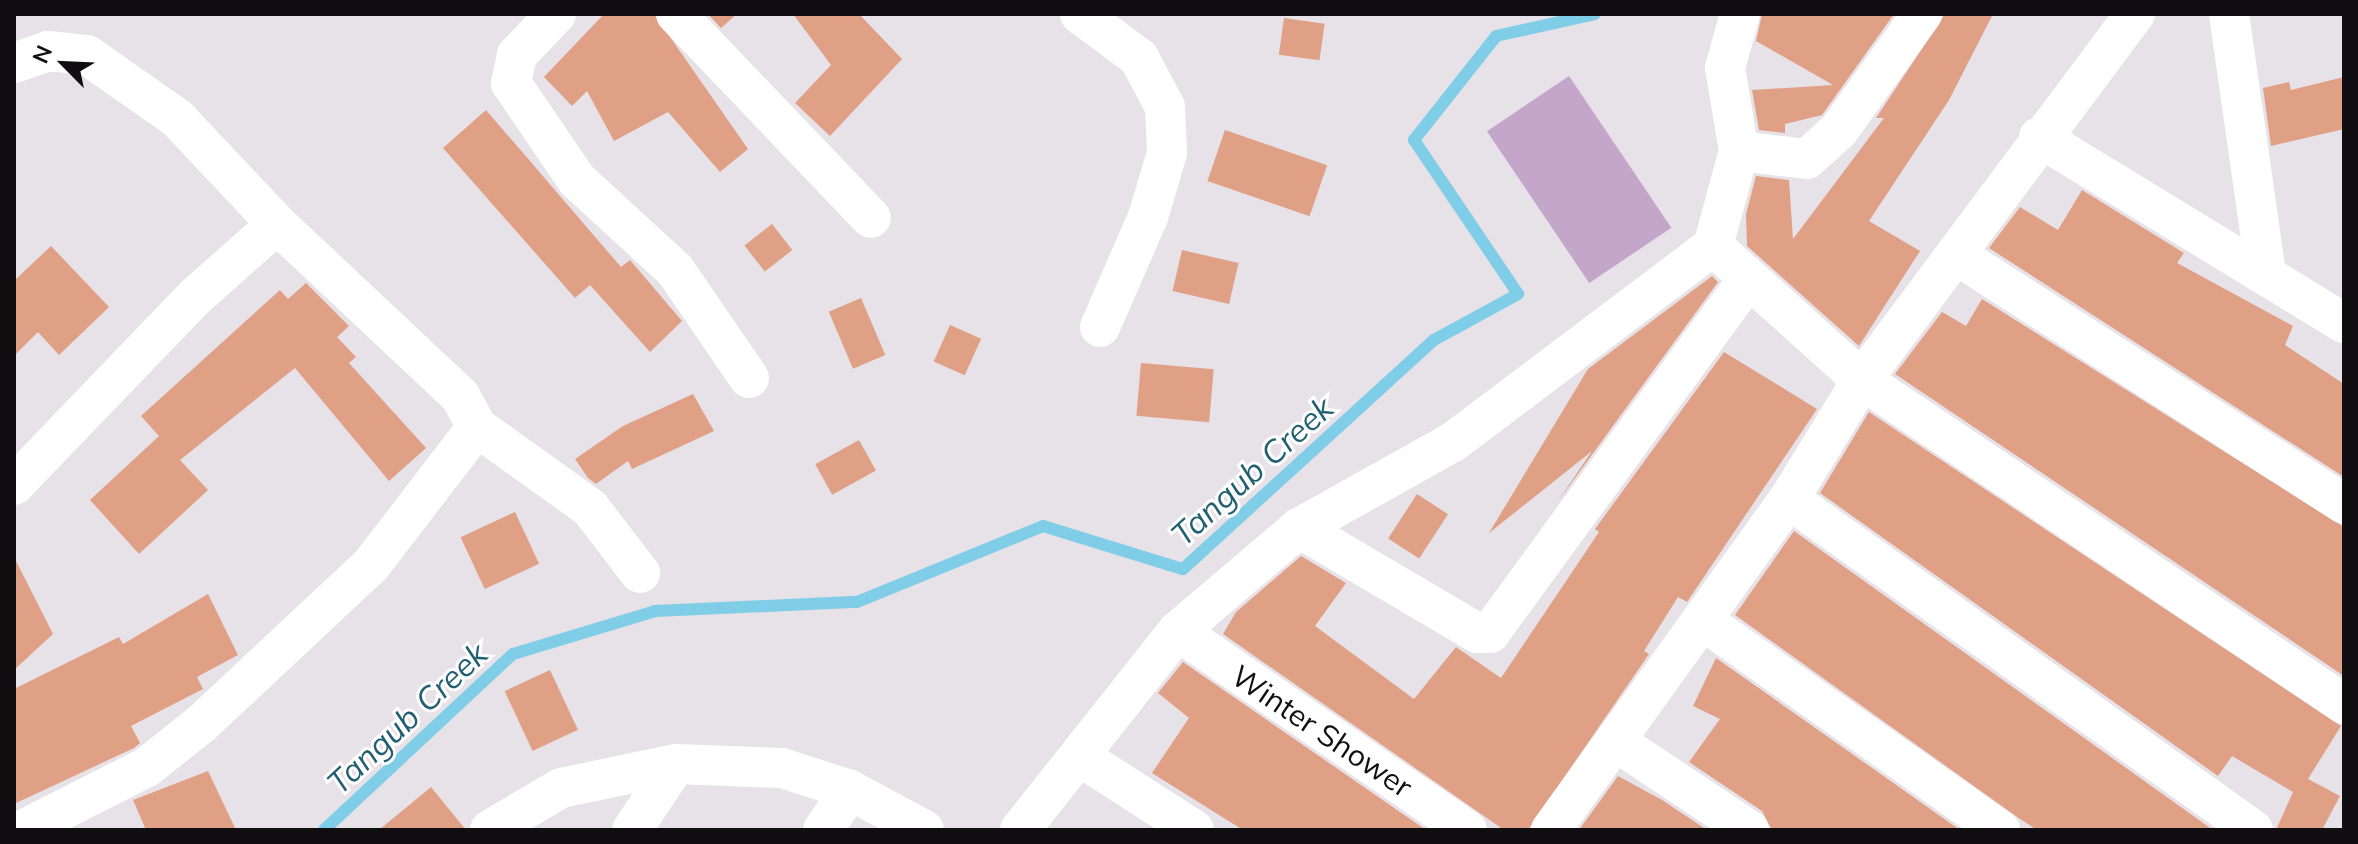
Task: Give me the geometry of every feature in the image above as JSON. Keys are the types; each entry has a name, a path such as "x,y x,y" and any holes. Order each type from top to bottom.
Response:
{"street":[{"path":"556,14 517,55 511,83 577,180 675,270 749,378"},
{"path":"676,14 871,218"},
{"path":"1080,14 1139,58 1165,107 1167,153 1148,217 1100,327"},
{"path":"1020,830 1082,758 1178,631 1299,528 1453,442 1713,246 1739,151 1725,68 1740,14"},
{"path":"1739,151 1807,159 1839,130 1922,14"},
{"path":"1551,830 1789,499 1862,380 1958,256 2039,137 2135,14"},
{"path":"2229,14 2265,268"},
{"path":"14,63 48,51 87,55 177,118 277,224 460,396 477,427 590,508 640,573"},
{"path":"2039,137 2265,268 2344,323"},
{"path":"14,485 196,296 277,224"},
{"path":"1713,246 1747,281 1862,380 2344,704"},
{"path":"1958,256 2344,504"},
{"path":"1299,528 1477,633 1490,633 1747,281"},
{"path":"23,830 147,767 201,724 371,565 477,427"},
{"path":"1789,499 2253,830"},
{"path":"1702,620 2000,830"},
{"name":"Winter Shower","path":"1178,631 1467,830"},
{"path":"1615,741 1749,830"},
{"path":"1082,758 1194,830"},
{"path":"632,830 676,764"},
{"path":"490,830 561,788 676,764 782,768 850,790 924,830"},
{"path":"823,830 850,790"}],"shaded area":[{"path":"1569,76 1671,228 1589,283 1487,131"}],"building":[{"path":"604,14 654,14 748,149 720,172 668,112 614,141 587,91 572,106 544,77"},
{"path":"708,14 737,14 721,28"},
{"path":"793,14 859,14 902,59 830,136 795,103 831,65"},
{"path":"1762,14 1894,14 1822,115 1785,124 1785,133 1759,130 1752,90 1833,85 1756,41"},
{"path":"1945,14 1993,14 1949,100 1869,221 1920,251 1859,346 1747,246 1746,214 1756,176 1789,180 1793,239 1884,118 1876,118"},
{"path":"1284,18 1325,24 1319,60 1279,55"},
{"path":"2344,77 2344,129 2271,146 2263,88 2289,82 2291,90"},
{"path":"486,110 621,267 630,260 682,321 650,352 590,285 575,298 443,148"},
{"path":"1225,130 1327,165 1310,216 1207,181"},
{"path":"2082,190 2184,253 2177,263 2293,326 2285,345 2344,384 2344,477 1989,248 2020,207 2058,230"},
{"path":"772,224 792,250 765,272 744,246"},
{"path":"51,246 109,307 59,355 38,332 14,356 14,281"},
{"path":"1182,250 1239,263 1229,304 1173,291"},
{"path":"1712,276 1718,282 1556,504 1592,451 1489,533 1588,369"},
{"path":"306,283 349,326 337,337 356,357 349,363 426,448 389,481 295,368 180,460 208,490 139,554 90,500 159,436 141,416 280,290 288,299"},
{"path":"861,298 885,355 853,369 829,312"},
{"path":"1982,299 2344,527 2344,676 1895,374 1942,312 1966,326"},
{"path":"950,325 981,339 965,375 934,362"},
{"path":"1724,352 1817,409 1687,602 1678,597 1644,651 1649,654 1528,830 1504,830 1223,634 1236,612 1301,556 1346,583 1315,626 1414,699 1456,647 1501,678 1599,532 1595,529"},
{"path":"1141,363 1214,369 1209,422 1136,416"},
{"path":"693,394 714,431 632,469 628,461 596,484 575,459 623,426"},
{"path":"1869,412 2341,726 2308,779 2340,796 2322,830 2276,830 2293,792 2232,756 2218,776 1820,493"},
{"path":"859,440 876,471 832,495 815,464"},
{"path":"1417,494 1448,514 1419,559 1388,538"},
{"path":"515,512 539,564 485,589 461,537"},
{"path":"1794,531 2213,830 2037,830 2020,819 1735,615"},
{"path":"14,557 53,634 14,670"},
{"path":"208,594 238,655 197,677 203,689 131,726 140,743 134,748 14,804 14,689 119,637 123,644"},
{"path":"1716,658 1960,830 1772,830 1762,811 1689,762 1720,719 1693,706"},
{"path":"1183,662 1426,830 1243,830 1152,773 1189,718 1158,693"},
{"path":"550,670 578,730 533,751 505,691"},
{"path":"208,771 236,830 146,830 133,800"},
{"path":"1618,776 1662,800 1707,830 1579,830"},
{"path":"431,787 466,830 379,830"}],"waterway":[{"name":"Tangub Creek","path":"324,830 513,654 655,611 857,602 1043,526 1183,569 1434,340 1518,294 1414,140 1496,36 1595,14"}]}
